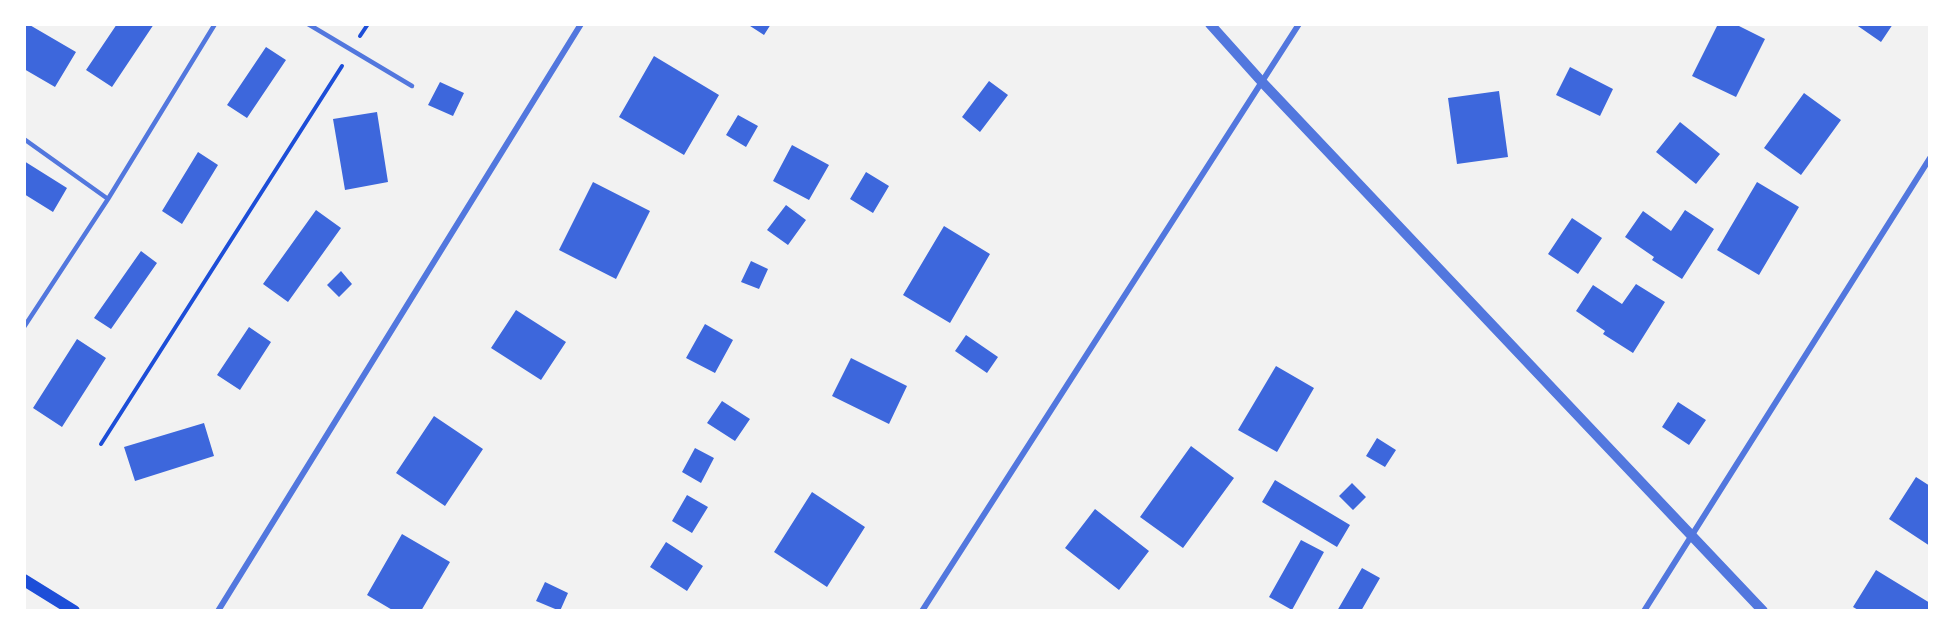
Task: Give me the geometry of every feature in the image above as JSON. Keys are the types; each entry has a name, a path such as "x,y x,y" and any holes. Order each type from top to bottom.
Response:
{"main road":[{"path":"24,580 74,611"}],"street":[{"path":"218,611 581,24"},
{"path":"1210,24 1262,82 1763,611"},
{"path":"921,611 1299,24"},
{"path":"1644,611 1930,158"}],"lane":[{"path":"24,327 108,200 215,24"},
{"path":"308,24 412,86"},
{"path":"24,139 108,200"}],"path":[{"path":"101,444 368,24"}],"building":[{"path":"24,24 28,24 76,52 55,87 24,69"},
{"path":"117,24 154,24 112,87 86,70"},
{"path":"747,24 771,24 764,35"},
{"path":"1718,24 1735,24 1765,39 1736,97 1692,76"},
{"path":"1855,24 1893,24 1881,42"},
{"path":"266,47 286,60 247,118 227,105"},
{"path":"654,56 719,95 684,155 619,117"},
{"path":"1570,67 1613,89 1600,116 1556,95"},
{"path":"989,81 1008,95 980,132 962,117"},
{"path":"440,82 464,93 453,116 428,105"},
{"path":"1499,91 1508,157 1457,164 1448,98"},
{"path":"1804,93 1841,120 1801,175 1764,148"},
{"path":"377,112 388,182 345,190 333,119"},
{"path":"738,115 758,126 746,147 726,135"},
{"path":"1680,122 1720,154 1696,184 1656,152"},
{"path":"792,145 829,165 809,200 773,181"},
{"path":"198,152 218,165 182,224 162,211"},
{"path":"24,161 67,188 53,212 24,194"},
{"path":"866,172 889,186 873,213 850,199"},
{"path":"593,182 650,211 616,279 559,250"},
{"path":"1757,182 1799,207 1759,275 1717,250"},
{"path":"786,205 806,220 788,245 767,230"},
{"path":"316,210 341,228 288,302 263,284"},
{"path":"1685,210 1714,229 1682,279 1652,260 1654,257 1625,237 1643,211 1671,231"},
{"path":"1572,218 1602,238 1578,274 1548,254"},
{"path":"944,226 990,254 950,323 903,295"},
{"path":"141,251 157,263 111,329 94,318"},
{"path":"751,261 768,269 759,289 741,282"},
{"path":"341,271 352,284 339,297 327,285"},
{"path":"1636,284 1665,302 1633,353 1603,334 1605,331 1576,311 1593,285 1622,304"},
{"path":"516,310 566,342 541,380 491,348"},
{"path":"705,324 733,340 715,373 686,358"},
{"path":"249,327 271,342 240,390 217,375"},
{"path":"966,335 998,357 987,373 955,351"},
{"path":"77,339 106,358 62,427 33,408"},
{"path":"851,358 907,386 889,424 832,396"},
{"path":"1276,366 1314,388 1277,452 1238,430"},
{"path":"722,401 750,419 735,441 707,423"},
{"path":"1678,402 1706,420 1689,445 1662,427"},
{"path":"434,416 483,449 445,506 396,473"},
{"path":"204,423 214,456 135,481 124,447"},
{"path":"1377,438 1396,450 1385,467 1366,456"},
{"path":"1191,446 1234,478 1183,548 1140,517"},
{"path":"695,448 714,458 701,483 682,472"},
{"path":"1916,477 1930,486 1930,546 1889,519"},
{"path":"1275,480 1350,525 1337,547 1262,502"},
{"path":"1352,483 1366,497 1353,510 1339,496"},
{"path":"812,492 865,527 827,587 774,552"},
{"path":"687,495 708,507 692,533 672,521"},
{"path":"1095,509 1149,551 1119,590 1065,548"},
{"path":"402,534 450,562 421,611 394,611 367,595"},
{"path":"1301,540 1324,552 1292,610 1269,597"},
{"path":"666,542 703,566 687,591 650,567"},
{"path":"1362,568 1380,578 1361,611 1337,611"},
{"path":"1876,570 1930,603 1928,611 1860,611 1853,607"},
{"path":"545,582 568,593 560,611 536,601"}]}
